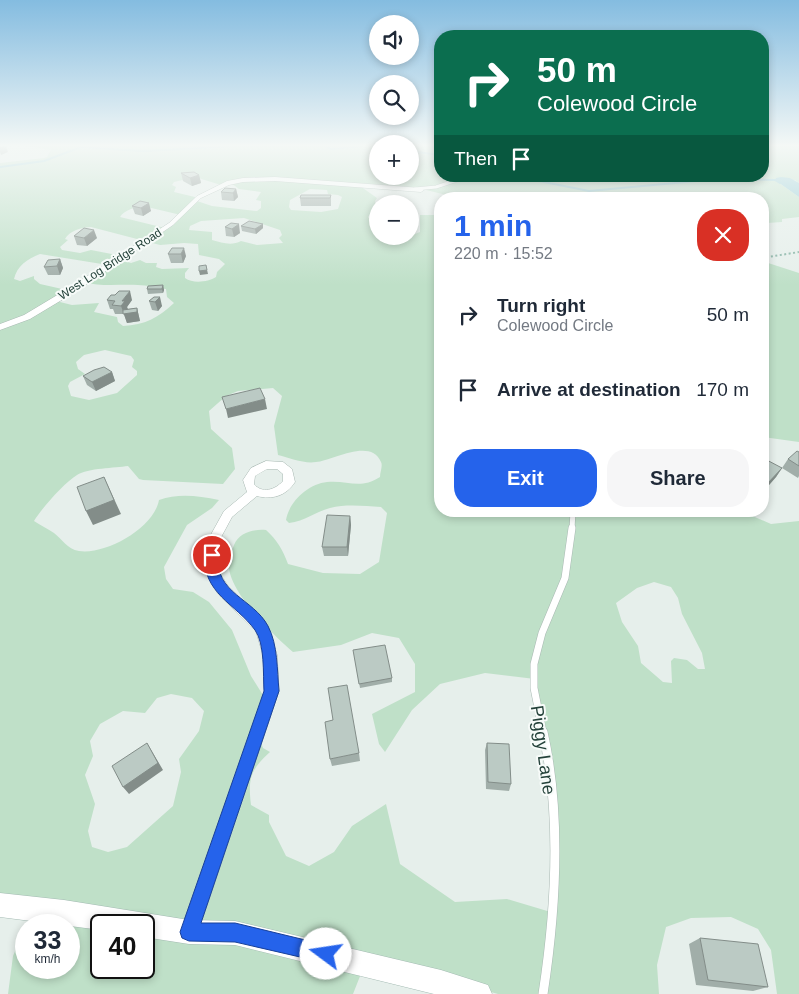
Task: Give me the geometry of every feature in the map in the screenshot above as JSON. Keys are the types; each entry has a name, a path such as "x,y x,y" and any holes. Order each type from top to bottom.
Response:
{"street":[{"name":"West Log Bridge Road","path":"0,327 27,317 72,290 171,224 199,197 208,192"},
{"path":"189,932 272,691 270,655 262,628 222,590 210,570 213,540 228,514 254,492"},
{"path":"0,905 64,912 189,932 235,933 267,939 479,994"}],"lane":[{"name":"Piggy Lane","path":"543,994 550,943 554,854 548,756 535,698 534,662 545,623 563,586 572,517"}],"path":[{"path":"769,257 799,252"}],"green space":[{"path":"0,192 176,192 199,198 197,201 212,206 257,211 261,208 261,201 256,200 261,192 304,192 290,200 289,207 291,210 321,212 338,209 342,197 328,192 369,192 373,195 369,195 369,245 419,245 420,215 434,215 434,517 755,517 771,524 799,521 799,994 777,994 771,950 758,929 731,917 691,918 666,927 657,965 659,994 498,994 373,959 366,961 353,994 8,994 15,951 15,979 80,979 80,914 31,914 36,902 0,899","holes":["143,206 181,215 165,228 120,217 124,212","244,218 280,230 282,235 279,238 283,243 257,245 241,241 231,244 223,243 212,240 212,232 189,230 190,226 201,221","91,227 160,245 198,244 199,255 219,259 225,264 217,272 216,277 196,282 185,278 185,273 189,268 162,269 156,267 157,263 146,263 140,260 131,263 118,259 122,256 91,250 80,253 62,250 60,247 68,240 65,239 67,236 76,230","40,254 108,265 83,282 104,285 141,285 166,289 167,297 174,303 151,320 123,326 118,322 117,317 94,312 99,303 72,305 56,301 71,291 40,284 34,279 34,276 20,281 14,279 20,267 31,258","105,350 131,356 134,360 132,367 137,371 137,375 117,393 89,400 71,396 68,386 70,382 85,374 78,369 76,362 84,355","273,388 282,396 274,426 278,455 311,462 323,461 350,452 369,451 376,455 382,465 380,477 373,481 360,484 327,482 320,483 306,490 295,501 286,520 289,523 295,522 325,510 342,506 381,507 387,513 379,562 360,574 323,573 288,564 282,550 266,530 252,531 239,537 234,545 229,560 229,571 234,584 263,623 293,652 341,645 372,633 399,638 415,664 415,692 372,714 379,744 385,752 412,710 440,684 485,673 535,679 556,858 554,913 507,899 455,902 400,864 386,804 352,826 334,852 309,866 286,856 269,822 269,815 251,805 250,782 254,770 270,752 263,748 260,740 266,700 251,676 232,630 209,602 193,592 173,589 166,579 164,567 187,525 212,508 219,500 196,496 181,496 159,500 148,520 127,538 102,549 90,551 79,551 71,548 54,533 34,521 66,484 77,475 88,471 128,466 139,479 143,480 223,484 235,469 232,448 211,429 209,411 226,396 238,391","654,582 671,587 678,598 682,614 702,653 705,669 698,669 687,660 674,658 671,661 672,683 663,682 641,663 638,646 622,622 616,603 637,588","171,694 192,698 204,711 199,731 179,759 181,772 173,806 127,847 108,852 92,847 88,831 95,804 85,775 93,756 90,741 100,724 123,711 145,713 157,698"]},
{"path":"769,192 792,192 799,197 799,217 782,219 782,222 769,223"},
{"path":"769,263 799,273 799,442 769,438"}],"building":[{"path":"301,195 331,195 330,198 300,198"},
{"path":"140,201 149,203 141,208 132,206"},
{"path":"249,221 263,224 255,229 241,226"},
{"path":"231,223 239,224 232,229 225,227"},
{"path":"84,228 94,230 84,238 74,236"},
{"path":"172,248 184,248 181,254 168,254"},
{"path":"60,259 57,266 44,267 48,260"},
{"path":"206,265 207,270 199,271 199,266"},
{"path":"163,285 162,289 147,289 148,286"},
{"path":"119,291 130,291 122,301 125,301 121,306 112,305 115,301 107,300 111,295 115,295"},
{"path":"154,297 160,297 155,302 149,301"},
{"path":"137,308 137,312 123,314 123,310"},
{"path":"104,367 112,372 92,382 83,376 94,370"},
{"path":"260,388 265,399 226,409 222,397"},
{"path":"797,451 799,452 799,466 788,459"},
{"path":"769,461 782,468 769,482"},
{"path":"104,477 114,500 86,511 77,487"},
{"path":"327,515 350,516 347,547 322,547"},
{"path":"385,645 392,678 359,684 353,650"},
{"path":"347,685 359,753 330,759 325,722 333,720 328,688"},
{"path":"147,743 158,763 123,787 112,766"},
{"path":"487,743 509,744 511,784 488,782"},
{"path":"700,938 758,944 768,987 708,980"}],"route":[{"path":"212,555 210,570 222,590 262,628 270,655 272,691 189,932 235,933 326,954"}]}
